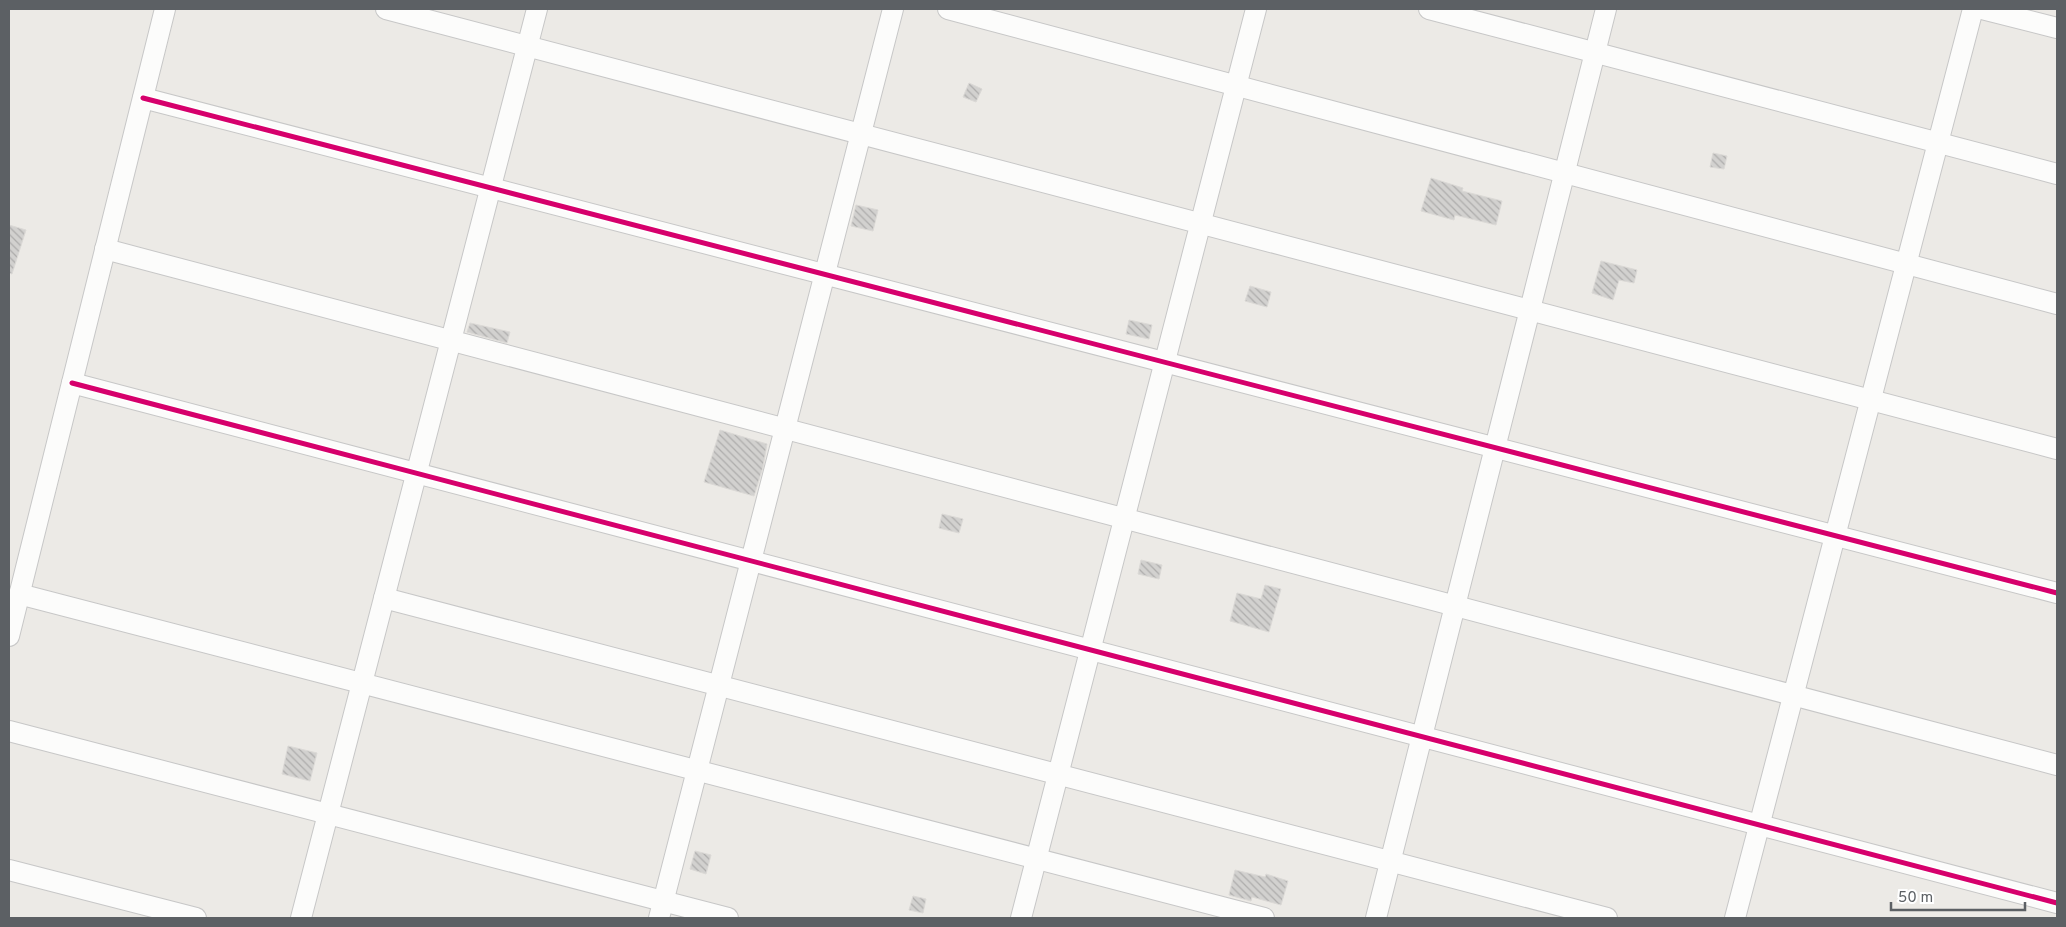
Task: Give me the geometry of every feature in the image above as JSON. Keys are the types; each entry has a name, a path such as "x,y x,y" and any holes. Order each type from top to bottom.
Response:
{"street":[{"path":"9,636 165,9"},
{"path":"386,9 2057,449"},
{"path":"301,918 537,9"},
{"path":"661,910 893,9"},
{"path":"948,9 2057,304"},
{"path":"1021,918 1256,9"},
{"path":"1429,9 2057,174"},
{"path":"1376,918 1606,9"},
{"path":"1735,918 1973,9"},
{"path":"1982,9 2057,28"},
{"path":"143,98 2057,593"},
{"path":"105,249 2057,765"},
{"path":"72,383 2057,903"},
{"path":"19,594 1264,918"},
{"path":"384,598 1607,918"},
{"path":"9,731 328,814 661,910 728,918"},
{"path":"9,870 196,918"}],"building":[{"path":"969,83 982,89 976,102 963,97"},
{"path":"1713,153 1727,156 1724,169 1710,167"},
{"path":"1431,178 1463,188 1462,191 1502,201 1496,225 1455,215 1454,220 1421,211"},
{"path":"856,205 878,210 873,231 851,226"},
{"path":"9,225 26,230 12,274 9,273"},
{"path":"1601,261 1637,270 1634,283 1619,280 1613,300 1592,293"},
{"path":"1250,286 1271,292 1267,307 1245,301"},
{"path":"1129,320 1152,325 1149,339 1126,334"},
{"path":"470,323 510,332 507,343 467,332"},
{"path":"720,430 767,444 763,467 754,496 704,482"},
{"path":"942,514 963,519 959,533 939,528"},
{"path":"1141,560 1162,565 1159,579 1138,574"},
{"path":"1265,585 1281,589 1269,632 1230,621 1237,593 1261,599"},
{"path":"288,746 317,753 310,781 282,774"},
{"path":"695,851 711,855 706,874 690,869"},
{"path":"1235,870 1265,877 1266,874 1288,881 1281,905 1252,897 1251,901 1229,895"},
{"path":"913,896 926,899 923,913 909,910"}],"cycle path":[{"path":"143,98 2057,593"},
{"path":"72,383 2057,903"}]}
